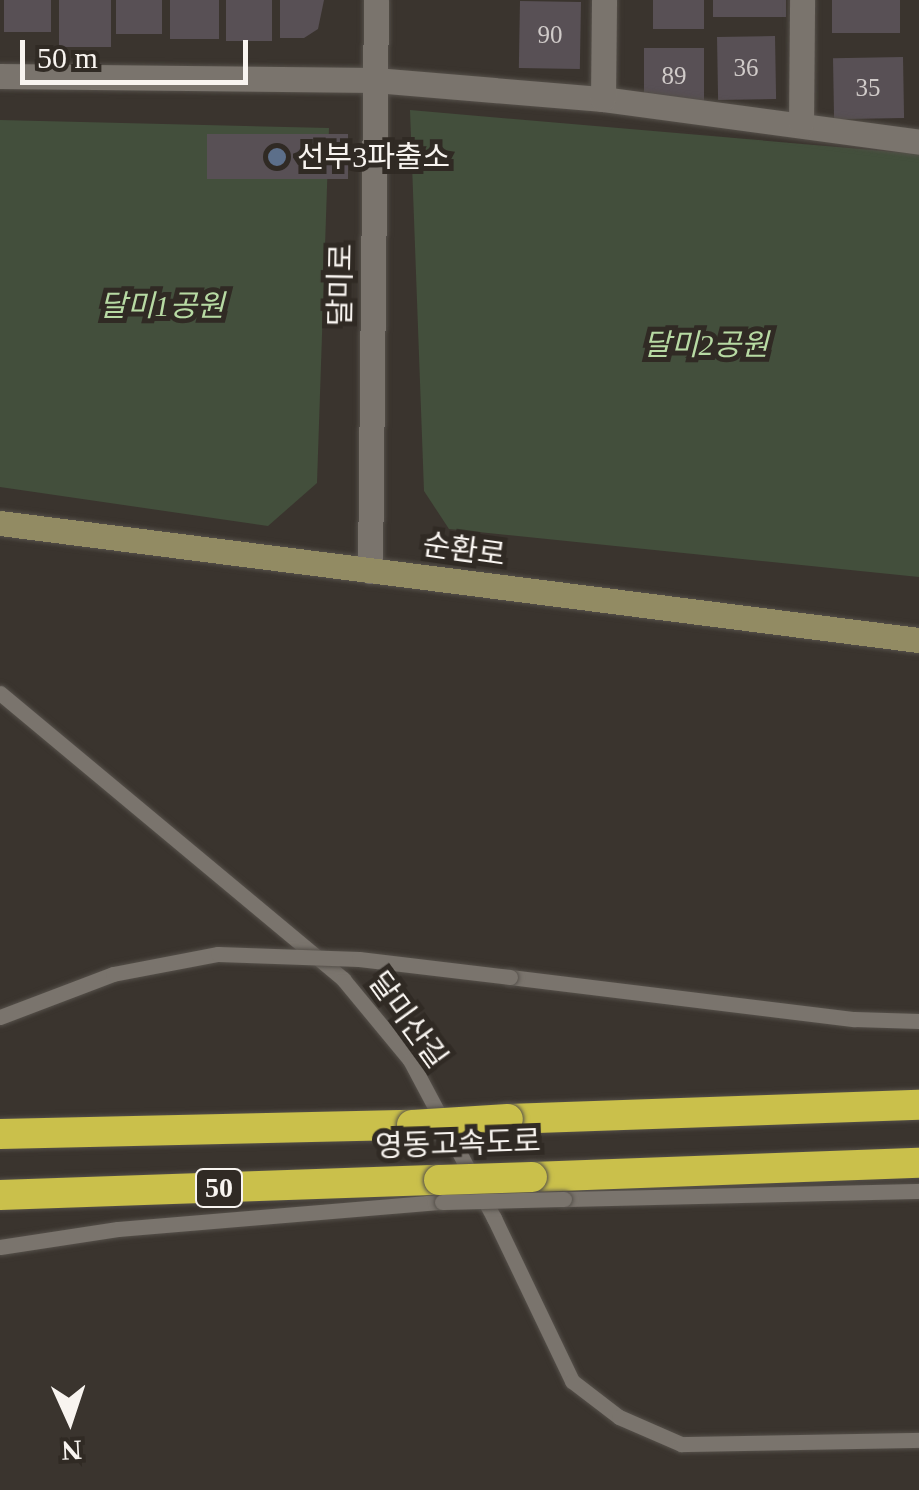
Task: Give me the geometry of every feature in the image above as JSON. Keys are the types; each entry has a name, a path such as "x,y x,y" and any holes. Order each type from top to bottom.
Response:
{"highway":[{"name":"영동고속도로","path":"0,1134 412,1125 919,1106"},
{"name":"영동고속도로","path":"0,1195 440,1191 532,1177 919,1162"}],"main road":[{"name":"순환로","path":"0,523 919,640"}],"street":[{"name":"달미로","path":"370,570 376,0"},
{"path":"603,99 604,0"},
{"path":"801,125 802,0"},
{"path":"0,76 375,80 603,99 919,142"}],"lane":[{"name":"달미산길","path":"0,694 344,980 410,1060 494,1218 572,1381 620,1417 681,1444 919,1440"},
{"path":"0,1017 113,974 218,954 358,959 854,1019 919,1021"},
{"path":"0,1246 118,1228 440,1191 564,1198 919,1192"}],"green space":[{"name":"달미2공원","path":"410,110 919,154 919,577 449,529 424,491"},
{"name":"달미1공원","path":"0,120 329,128 317,483 268,526 0,487"}],"building":[{"path":"4,0 51,0 51,32 4,32"},
{"path":"59,0 111,0 111,47 59,47"},
{"path":"116,0 162,0 162,34 116,34"},
{"path":"170,0 219,0 219,39 170,39"},
{"path":"226,0 272,0 272,41 226,41"},
{"path":"280,0 324,0 318,29 304,38 280,38"},
{"path":"653,0 704,0 704,29 653,29"},
{"path":"713,0 786,0 786,17 713,17"},
{"path":"832,0 900,0 900,33 832,33"},
{"path":"520,1 581,2 580,69 519,68"},
{"path":"775,36 776,99 718,100 717,37"},
{"path":"644,48 704,48 704,103 644,103"},
{"path":"903,57 904,118 834,119 833,58"},
{"name":"선부3파출소","path":"207,134 348,134 348,179 207,179"}],"place":[{"name":"선부3파출소","path":"277,157"}]}
